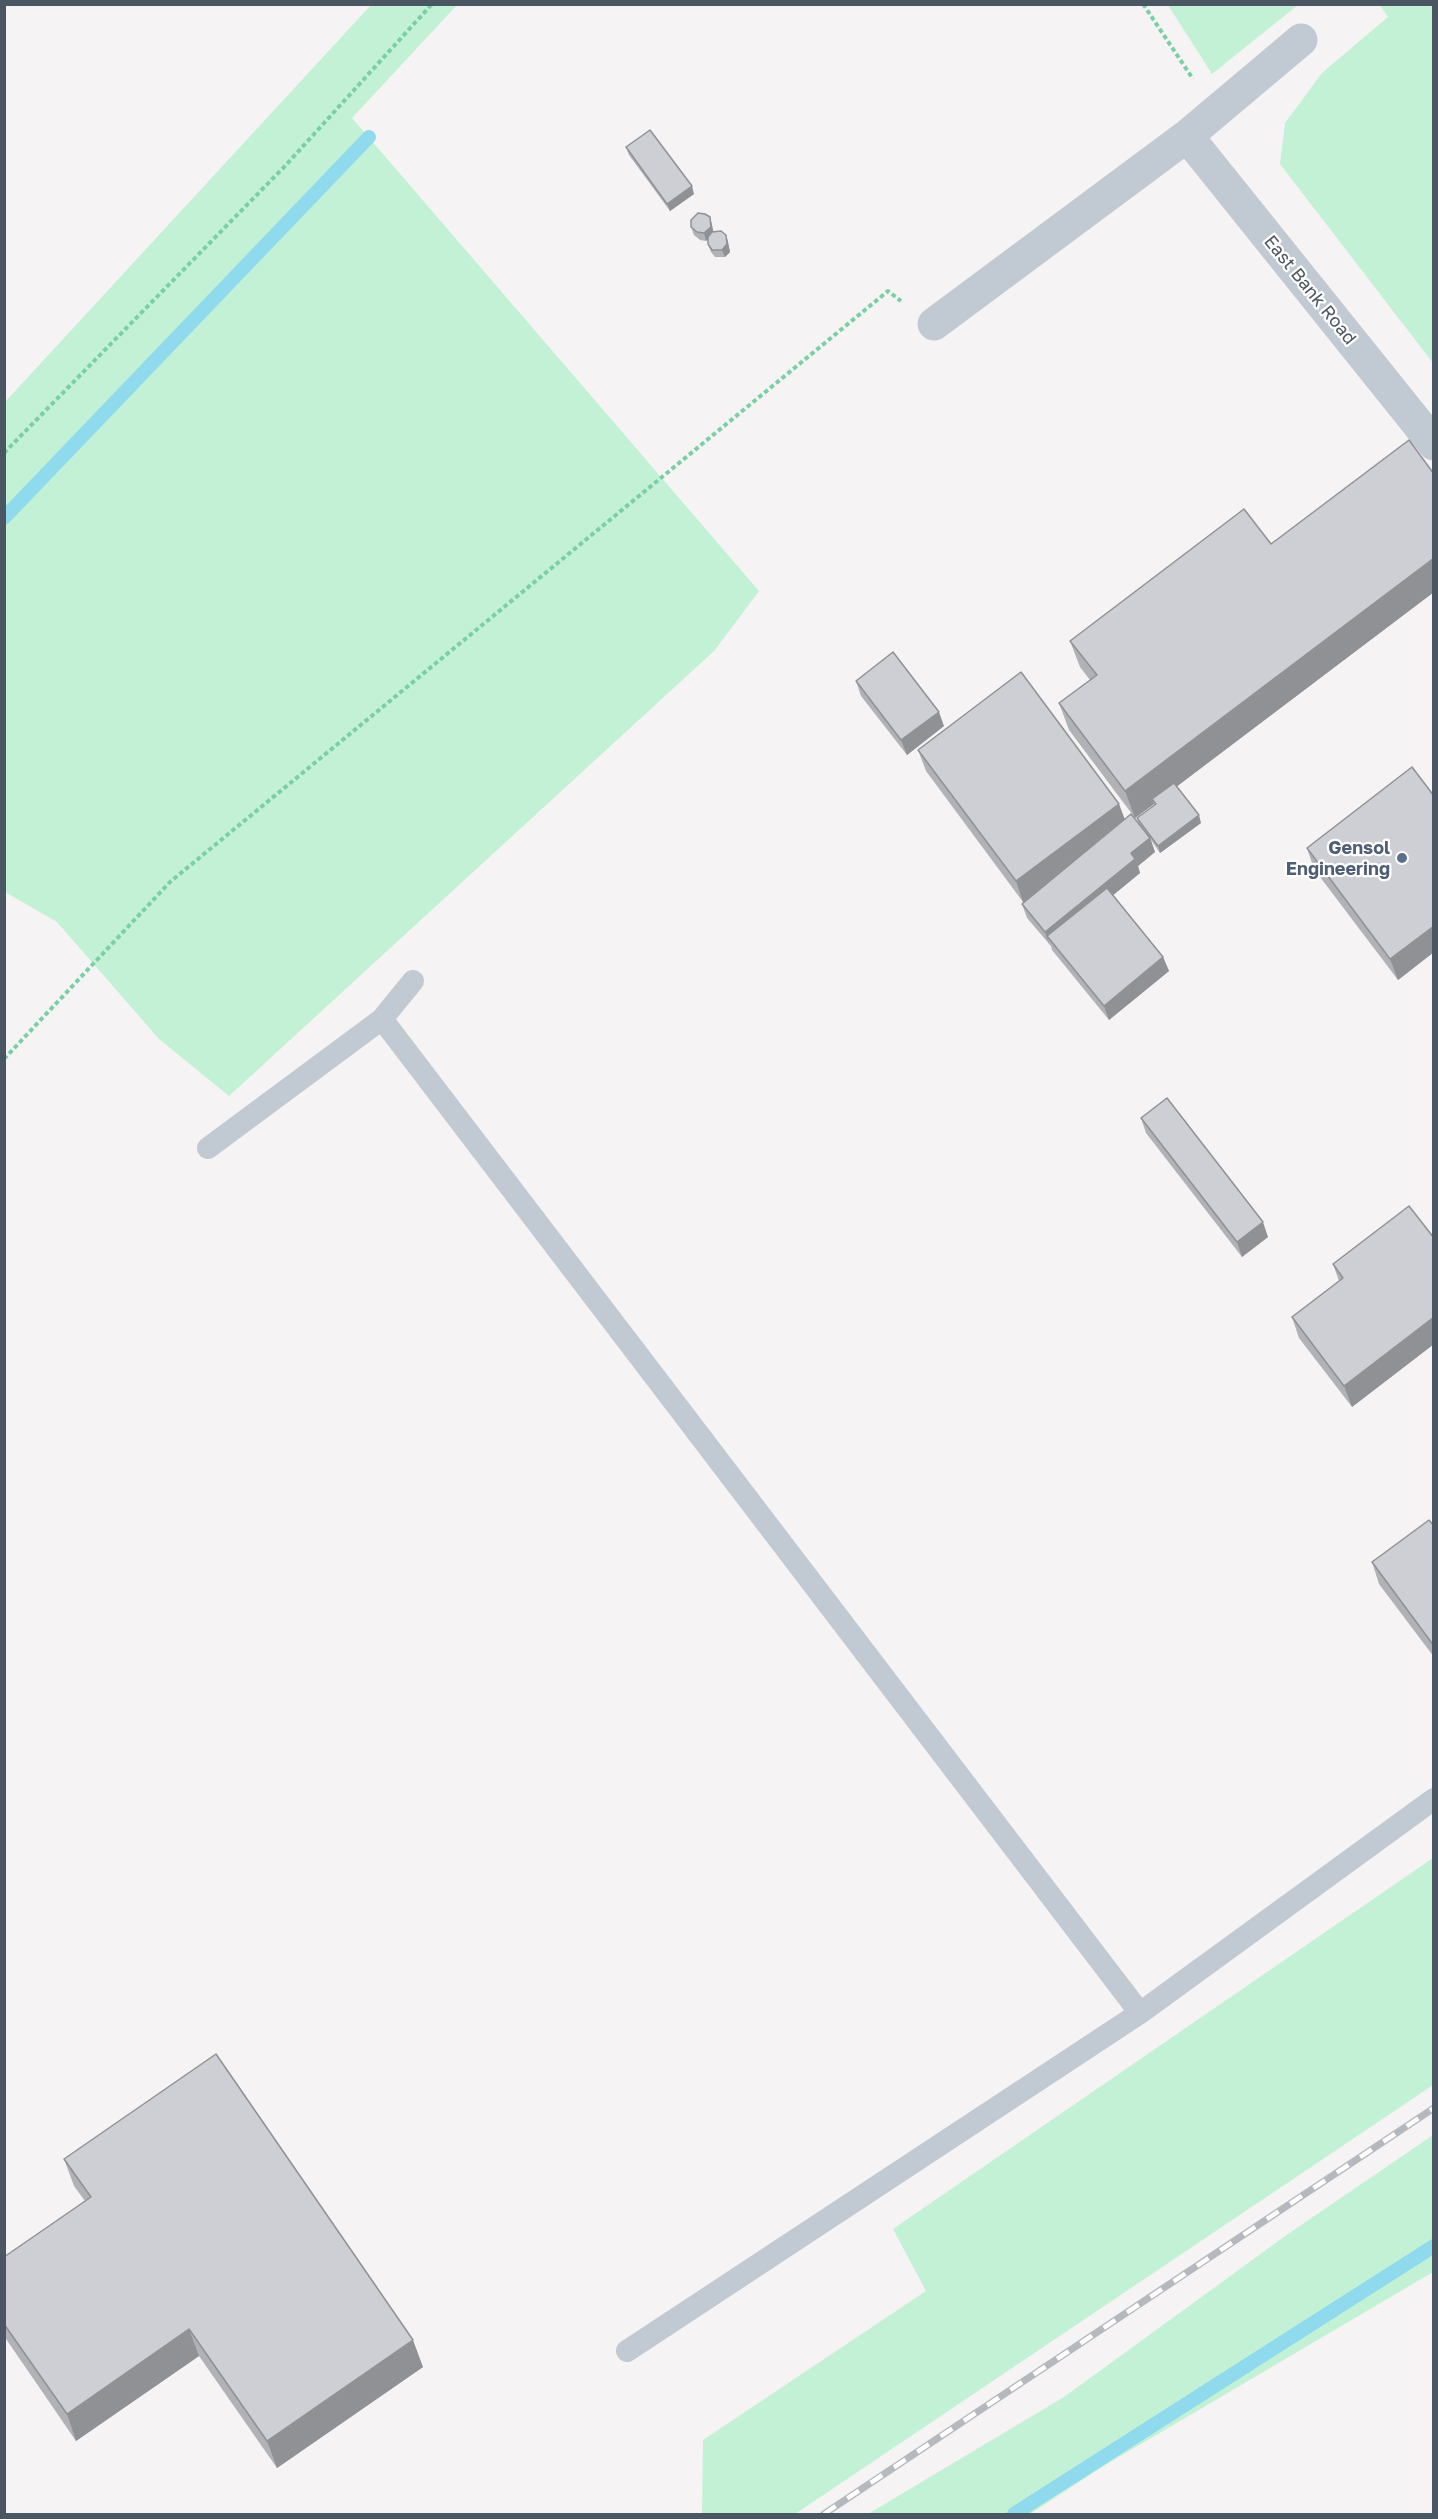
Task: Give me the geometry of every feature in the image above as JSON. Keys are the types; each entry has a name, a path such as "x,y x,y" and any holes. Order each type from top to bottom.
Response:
{"street":[{"path":"934,324 1187,136 1300,40"},
{"name":"East Bank Road","path":"1187,136 1434,444"}],"lane":[{"path":"208,1148 382,1019 413,981"},
{"path":"382,1019 1140,2013"},
{"path":"627,2351 1140,2013 1434,1799"}],"path":[{"path":"4,453 286,165 432,4"},
{"path":"1143,4 1196,84 1187,136"},
{"path":"4,1059 170,882 888,291 934,324"}],"green space":[{"path":"371,5 457,5 352,118 759,591 714,651 229,1096 159,1039 57,922 5,892 5,402"},
{"path":"1168,5 1298,5 1212,74"},
{"path":"1380,5 1433,5 1433,363 1280,164 1285,123 1322,73 1388,17"},
{"path":"1433,1858 1433,2085 795,2514 702,2514 703,2440 926,2291 893,2229"},
{"path":"1433,2135 1433,2272 1107,2464 1030,2514 868,2514 1064,2397 1288,2234"}],"building":[{"path":"650,130 692,186 667,204 626,147"},
{"path":"698,213 710,217 711,227 704,233 697,232 691,227 691,220"},
{"path":"721,231 726,235 727,244 722,250 712,250 708,244 708,237 712,232"},
{"path":"1409,440 1434,474 1434,558 1125,791 1059,703 1097,675 1070,641 1244,509 1271,544"},
{"path":"893,652 939,712 901,740 856,681"},
{"path":"1021,672 1119,804 1016,881 918,750"},
{"path":"1412,767 1434,796 1434,926 1390,959 1307,848"},
{"path":"1174,783 1199,815 1158,846 1137,818 1156,804 1152,799"},
{"path":"1131,814 1150,838 1131,853 1135,859 1045,932 1022,904"},
{"path":"1107,888 1163,957 1104,1006 1047,936"},
{"path":"1167,1098 1263,1222 1237,1242 1141,1118"},
{"path":"1409,1206 1434,1238 1434,1317 1344,1386 1292,1317 1343,1278 1333,1264"},
{"path":"1429,1520 1434,1526 1434,1646 1372,1562"},
{"path":"216,2054 413,2340 267,2441 189,2329 67,2414 4,2324 4,2257 91,2197 64,2159"}],"waterway":[{"path":"4,518 369,137"},
{"path":"1014,2514 1434,2246"}],"railway":[{"path":"824,2514 1434,2108"}],"place":[{"name":"Gensol Engineering","path":"1402,858"}]}
